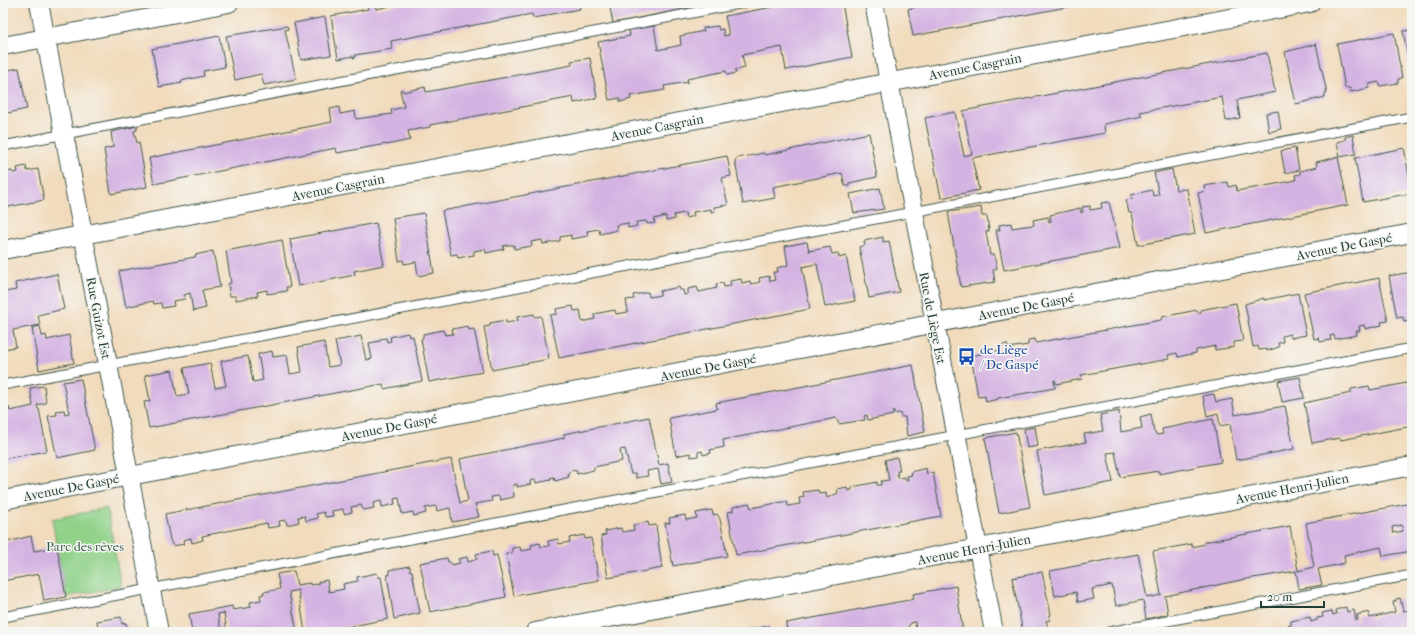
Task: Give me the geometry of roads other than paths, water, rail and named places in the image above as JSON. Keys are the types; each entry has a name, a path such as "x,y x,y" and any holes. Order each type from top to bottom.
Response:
{"street":[{"name":"Rue Guizot Est","path":"39,3 159,632"},
{"path":"3,46 229,3"},
{"name":"Rue de Liège Est","path":"874,3 934,324 994,632"},
{"name":"Avenue Casgrain","path":"3,250 1310,3"},
{"name":"Avenue De Gaspé","path":"3,500 1412,233"},
{"name":"Avenue Henri-Julien","path":"535,632 1412,466"}],"lane":[{"path":"3,146 744,3"},
{"path":"3,385 1412,117"},
{"path":"3,617 1412,348"},
{"path":"1109,632 1412,575"}],"place":[{"name":"de Liège / De Gaspé","path":"967,356"}],"park label":[{"name":"Parc des rêves","path":"85,546"}]}
